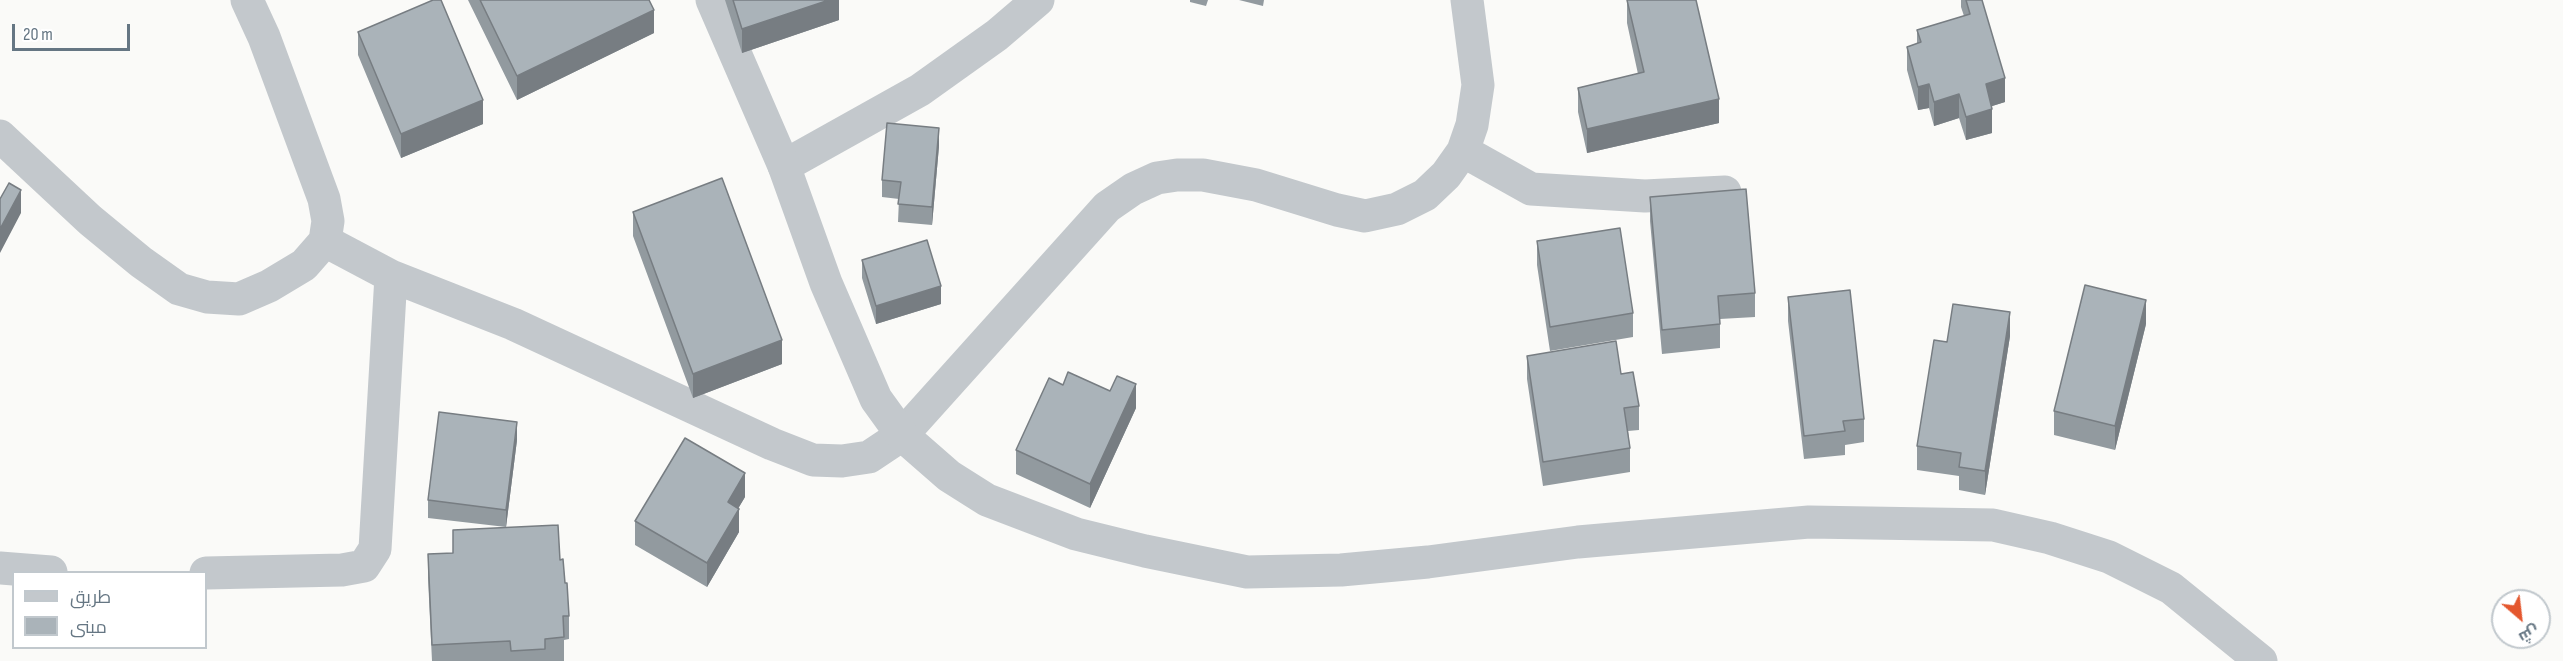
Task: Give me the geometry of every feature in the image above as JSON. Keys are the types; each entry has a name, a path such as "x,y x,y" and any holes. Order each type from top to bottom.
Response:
{"street":[{"path":"0,136 90,220 141,262 179,289 207,297 239,298 269,286 304,265 325,241 328,221 324,199 264,37 247,0"},
{"path":"712,0 784,166 826,283 876,399 902,435 949,476 987,500 1076,534 1247,572 1341,570 1578,542 1809,522 1993,525 2050,538 2109,557 2171,588 2261,661"},
{"path":"784,166 920,90 997,35 1038,0"},
{"path":"325,241 391,276 513,324 772,444 813,460 842,461 869,457 902,435 1107,207 1133,189 1157,178 1203,175 1256,185 1336,210 1365,216 1397,209 1425,195 1446,175 1463,151 1472,125 1479,85 1467,0"},
{"path":"1463,151 1531,189 1644,196 1725,192"},
{"path":"207,573 342,570 364,566 375,549 391,276"},
{"path":"0,568 31,571"}],"building":[{"path":"433,0 441,0 483,100 401,134 358,32"},
{"path":"480,0 649,0 654,10 517,76"},
{"path":"733,0 829,0 742,29"},
{"path":"1627,0 1696,0 1719,99 1587,129 1578,88 1644,72"},
{"path":"1966,0 1982,0 2005,78 1986,84 1992,109 1966,117 1959,94 1934,102 1929,84 1918,87 1907,47 1921,42 1917,30 1970,14"},
{"path":"887,123 939,128 932,207 898,204 901,182 882,180"},
{"path":"722,178 782,340 693,374 633,212"},
{"path":"9,183 21,190 0,229 0,199"},
{"path":"1746,189 1755,293 1718,296 1720,324 1662,330 1650,197"},
{"path":"1620,228 1633,313 1550,327 1537,241"},
{"path":"927,240 941,286 876,306 862,260"},
{"path":"2085,285 2146,300 2115,426 2054,411"},
{"path":"1850,290 1864,419 1843,421 1845,431 1804,436 1788,297"},
{"path":"1953,304 2010,312 1985,471 1959,467 1961,453 1917,446 1934,340 1947,342"},
{"path":"1616,341 1621,374 1633,372 1639,406 1624,408 1630,448 1543,462 1527,356"},
{"path":"1068,372 1110,391 1117,376 1136,384 1090,484 1016,450 1049,378 1063,385"},
{"path":"439,412 517,422 506,510 428,500"},
{"path":"685,438 745,473 728,502 739,509 707,563 635,521"},
{"path":"558,525 560,560 563,559 565,583 567,583 569,616 563,616 564,637 545,639 545,649 511,651 510,641 432,645 428,554 453,553 453,530"}]}
